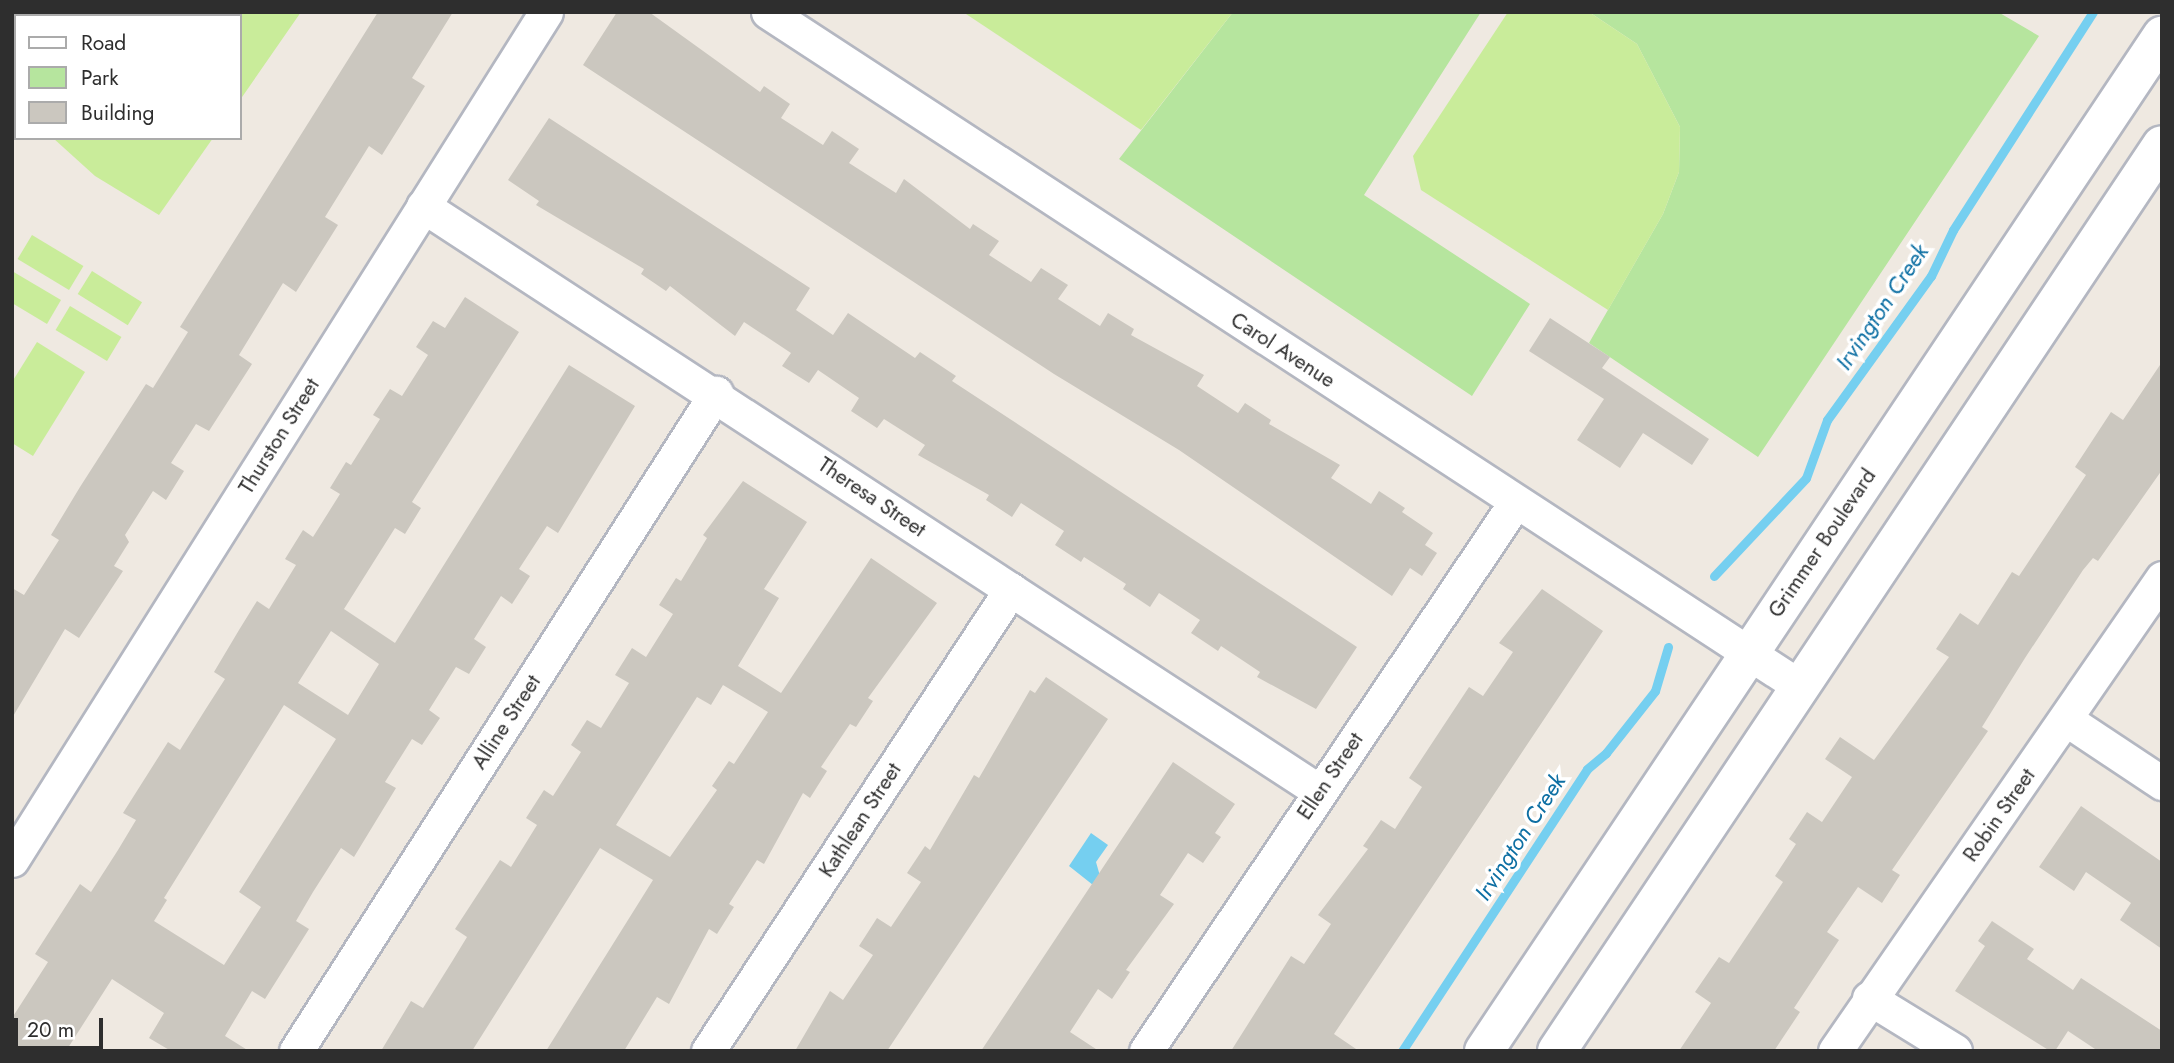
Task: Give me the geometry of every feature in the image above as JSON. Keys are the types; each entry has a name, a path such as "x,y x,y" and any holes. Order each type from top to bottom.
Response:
{"main road":[{"name":"Grimmer Boulevard","path":"1484,1051 2162,36"},
{"path":"1557,1051 2162,145"}],"street":[{"name":"Thurston Street","path":"12,860 547,12"},
{"name":"Carol Avenue","path":"768,12 1515,503 1800,686"},
{"name":"Theresa Street","path":"423,206 716,393 1320,791"},
{"name":"Alline Street","path":"296,1051 716,393"},
{"name":"Ellen Street","path":"1146,1051 1515,503"},
{"name":"Robin Street","path":"1835,1051 1869,998 2067,720 2162,579"},
{"name":"Kathlean Street","path":"708,1051 1011,589"},
{"path":"2067,720 2162,783"},
{"path":"1869,998 1955,1051"}],"green space":[{"path":"12,12 301,12 242,97 242,14 14,14 14,56"},
{"path":"963,12 1233,12 1141,130"},
{"path":"1233,12 1481,12 1364,195 1530,304 1472,396 1119,159"},
{"path":"1508,12 1589,12 1637,44 1680,127 1679,172 1663,214 1608,310 1421,190 1413,156"},
{"path":"1589,12 1998,12 2039,36 1758,457 1589,343 1663,214 1679,172 1680,127 1637,44"},
{"path":"55,140 212,140 159,215 95,176"},
{"path":"32,235 83,266 69,290 18,259"},
{"path":"12,271 61,300 47,324 12,303"},
{"path":"92,271 142,302 128,325 78,294"},
{"path":"70,306 121,337 107,361 56,330"},
{"path":"37,342 85,372 33,456 12,443 12,382"}],"water":[{"path":"1091,833 1108,845 1096,862 1100,876 1093,885 1069,866"}],"building":[{"path":"378,12 453,12 412,78 425,86 382,155 369,146 325,217 338,225 296,292 283,283 239,355 252,364 209,431 196,424 171,463 184,471 166,500 153,491 125,535 129,542 114,566 123,571 79,638 65,629 12,718 12,588 24,595 59,540 51,535 80,487 146,384 153,388 188,332 180,327"},
{"path":"617,12 649,12 760,92 764,86 790,104 781,118 823,145 832,131 859,149 849,163 896,193 904,179 970,229 973,224 999,241 989,255 1031,282 1041,268 1068,285 1058,299 1100,326 1108,313 1134,329 1131,335 1204,375 1197,386 1238,413 1245,403 1271,420 1269,424 1340,465 1331,478 1371,504 1379,491 1405,508 1402,512 1433,533 1425,545 1437,553 1422,576 1410,568 1392,596 1179,450 1054,374 583,65"},
{"path":"549,118 810,288 796,310 833,335 848,313 915,358 920,352 956,376 952,381 1357,647 1316,709 1257,677 1260,672 1221,646 1218,651 1191,633 1200,620 1159,593 1150,607 1123,589 1126,584 1084,557 1081,562 1055,545 1064,531 1021,503 1012,517 986,500 989,495 918,455 925,445 884,419 877,428 851,411 859,398 818,370 809,383 782,366 791,353 744,322 735,336 670,286 666,291 641,274 644,269 536,205 539,201 508,180"},
{"path":"465,297 519,332 412,502 421,508 405,534 395,528 344,609 395,643 569,365 635,406 558,533 547,526 519,569 530,576 512,604 501,596 474,639 486,647 469,674 456,667 429,710 440,718 422,745 412,739 385,782 396,788 354,857 341,848 313,892 296,921 309,929 265,999 252,991 225,1036 249,1051 171,1051 149,1038 164,1013 112,979 66,1051 12,1051 12,1018 48,962 35,954 80,884 91,892 118,850 136,820 123,813 168,742 180,750 225,679 214,672 257,601 269,609 296,565 285,559 303,530 313,537 340,494 330,488 346,462 351,465 380,419 373,415 390,389 402,396 428,355 416,347 433,321 445,328","holes":["331,631 379,664 348,715 298,683","284,705 336,739 239,892 261,907 224,965 154,921 167,900 164,898"]},
{"path":"1550,318 1610,357 1602,368 1709,439 1692,465 1643,433 1620,468 1577,440 1604,399 1529,351"},
{"path":"2162,362 2162,470 2098,561 2093,558 2083,570 2025,658 1982,727 1988,731 1892,870 1900,875 1882,903 1858,887 1827,932 1839,940 1794,1008 1800,1012 1774,1051 1679,1051 1711,1003 1695,992 1719,957 1729,963 1783,882 1775,876 1796,844 1789,839 1807,812 1822,822 1852,777 1825,759 1840,737 1874,760 1949,657 1936,649 1960,613 1978,625 2012,572 2019,576 2086,475 2075,467 2111,412 2123,420"},
{"path":"743,481 807,522 764,589 779,598 738,666 781,693 871,558 937,603 868,698 873,701 856,727 850,724 821,767 827,771 810,798 803,793 764,864 757,860 729,904 734,907 717,934 709,929 669,1004 657,997 624,1051 546,1051 653,880 600,848 472,1051 381,1051 411,1001 423,1008 453,960 467,937 455,929 500,860 511,867 537,825 526,818 544,790 553,796 581,752 571,745 587,720 601,728 629,683 615,675 632,648 646,657 673,614 659,605 676,578 681,581 707,538 703,535","holes":["723,685 768,712 734,764 729,761 712,786 717,790 670,857 616,825 697,697 711,705"]},
{"path":"1542,589 1603,631 1334,1034 1359,1051 1231,1051 1291,956 1304,964 1331,924 1318,915 1368,849 1363,846 1381,820 1395,829 1422,787 1409,778 1469,687 1483,696 1513,652 1499,643"},
{"path":"1046,677 1108,719 887,1051 795,1051 830,991 843,1000 873,955 859,946 877,918 891,927 921,882 907,873 925,846 930,850 974,775 979,778 1030,690 1035,693"},
{"path":"1173,762 1235,804 1215,833 1221,837 1203,863 1188,853 1160,895 1174,904 1126,970 1130,972 1112,999 1098,989 1070,1032 1099,1051 981,1051"},
{"path":"2081,806 2162,862 2162,949 2120,920 2131,903 2086,872 2074,891 2039,867"},
{"path":"1992,921 2034,949 2027,959 2073,990 2081,978 2162,1031 2162,1051 2098,1051 2068,1031 2055,1051 2050,1051 1955,991 1985,946 1978,941"}],"waterway":[{"name":"Irvington Creek","path":"1714,576 1806,478 1827,420 1931,276 1953,230 2093,12"},
{"name":"Irvington Creek","path":"1402,1051 1587,769 1606,753 1655,691 1668,647"}]}
